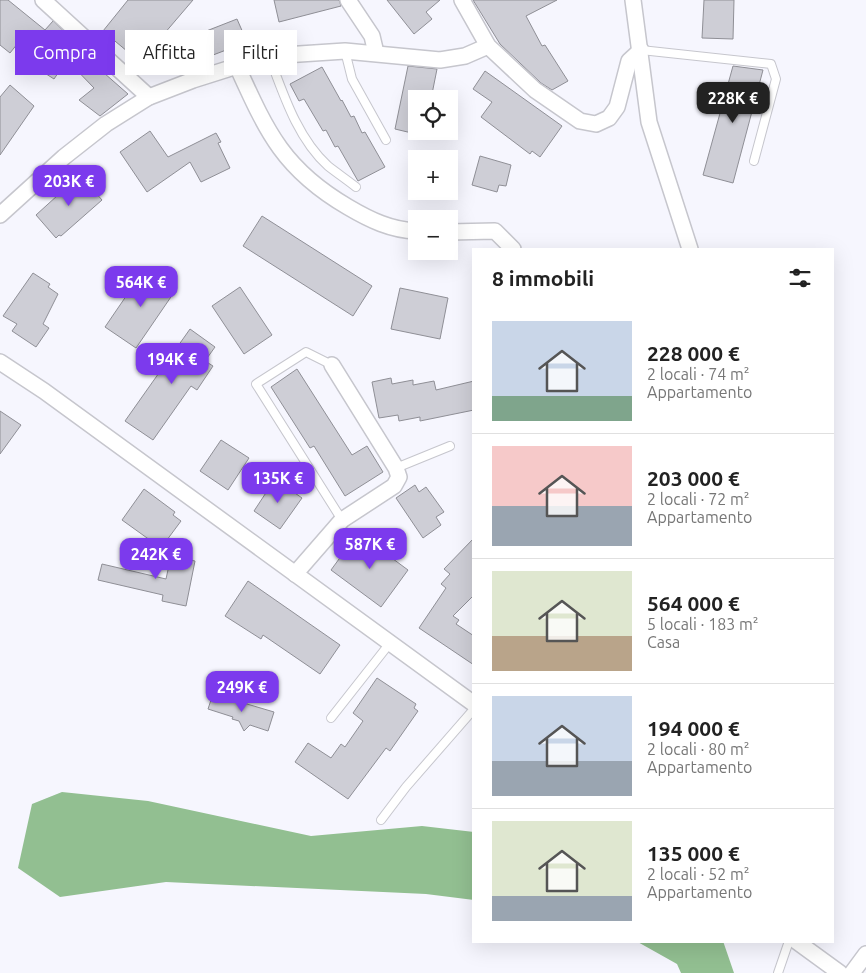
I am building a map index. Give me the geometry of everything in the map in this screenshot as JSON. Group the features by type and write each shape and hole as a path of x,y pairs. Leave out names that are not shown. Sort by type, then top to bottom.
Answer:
{"street":[{"path":"43,0 149,97"},
{"path":"348,0 372,36 376,53"},
{"path":"462,0 488,46 535,90 580,121 596,124 610,118 617,107 629,61 642,50"},
{"path":"634,0 642,50 649,122 690,248"},
{"path":"297,54 345,51 440,60 466,56 488,46"},
{"path":"0,215 64,158 106,124 149,97 224,71"},
{"path":"242,75 262,122 283,154 319,191 373,222 408,230"},
{"path":"458,232 496,231 512,248"},
{"path":"0,362 472,703"},
{"path":"295,574 342,520 394,486 399,477 396,468 332,366"},
{"path":"799,943 840,973"},
{"path":"852,973 866,954"}],"lane":[{"path":"642,50 772,64 776,79 754,161"},
{"path":"345,51 352,79 386,140"},
{"path":"276,75 288,106 306,139 327,165 356,187"},
{"path":"332,366 306,352 256,384 342,520"},
{"path":"396,468 450,446"},
{"path":"331,718 390,643"},
{"path":"381,820 406,787 472,711"},
{"path":"778,973 788,943"}],"green space":[{"path":"62,792 148,801 311,836 422,826 472,832 472,900 426,894 166,882 60,897 18,868 32,804"},
{"path":"640,943 724,943 734,973 681,973 677,964"}],"building":[{"path":"0,0 8,0 45,30 15,30 15,47 10,53 0,45"},
{"path":"128,0 193,0 167,30 125,30 125,49 115,41 115,30 104,30"},
{"path":"274,0 339,0 341,6 279,22"},
{"path":"387,0 440,0 426,12 432,19 414,34"},
{"path":"473,0 557,0 526,16 542,46 545,45 568,81 552,90 541,83 500,44"},
{"path":"704,0 734,0 733,39 702,38"},
{"path":"237,19 242,30 224,30 224,51 214,55 214,30 209,30"},
{"path":"53,21 63,30 45,30"},
{"path":"408,66 437,69 433,90 408,90 408,132 395,129"},
{"path":"733,66 763,70 733,183 703,175"},
{"path":"322,67 351,117 354,116 362,133 365,132 385,167 358,181 338,146 335,147 326,130 323,131 304,99 299,101 290,84"},
{"path":"485,71 562,126 540,157 532,151 530,154 481,117 492,102 473,89"},
{"path":"48,75 57,75 54,79"},
{"path":"81,75 106,75 128,94 100,116 79,100 94,88"},
{"path":"10,85 34,106 0,155 0,97"},
{"path":"150,131 168,157 216,133 221,142 218,143 230,168 201,182 190,162 147,192 120,152"},
{"path":"480,156 511,165 506,186 499,185 497,192 472,185"},
{"path":"80,175 102,200 61,236 59,235 56,238 36,215"},
{"path":"262,216 372,286 353,316 243,246"},
{"path":"146,267 168,281 166,285 175,291 136,348 105,327"},
{"path":"33,273 50,284 48,287 58,294 43,324 49,328 36,347 12,331 17,324 3,316"},
{"path":"240,287 272,335 244,354 212,306"},
{"path":"400,288 448,298 440,339 391,329"},
{"path":"190,329 215,347 205,361 213,366 197,390 191,386 153,440 125,421"},
{"path":"297,369 352,455 367,446 383,472 345,496 314,446 310,448 271,387"},
{"path":"391,378 392,384 413,380 413,385 434,381 436,390 472,381 472,410 420,421 420,417 399,421 398,415 379,418 372,382"},
{"path":"0,411 21,425 0,454"},
{"path":"221,440 249,458 228,490 200,471"},
{"path":"275,479 302,498 280,529 254,511"},
{"path":"415,485 419,492 426,487 444,512 436,517 441,525 423,538 396,498"},
{"path":"144,489 175,512 173,515 181,521 161,548 122,520"},
{"path":"358,533 408,570 381,607 331,570"},
{"path":"472,540 472,597 453,616 459,620 456,624 472,635 472,664 419,628 446,588 441,584 450,574 444,569"},
{"path":"171,556 195,561 186,606 162,601 163,595 98,580 102,564 166,579"},
{"path":"248,581 340,645 320,674 263,635 261,639 225,616"},
{"path":"377,678 416,704 414,708 418,711 390,751 386,748 348,799 295,762 308,743 331,758 341,744 345,747 363,721 353,713"},
{"path":"213,694 274,712 268,731 250,725 244,731 239,721 232,719 233,717 208,709"}]}
